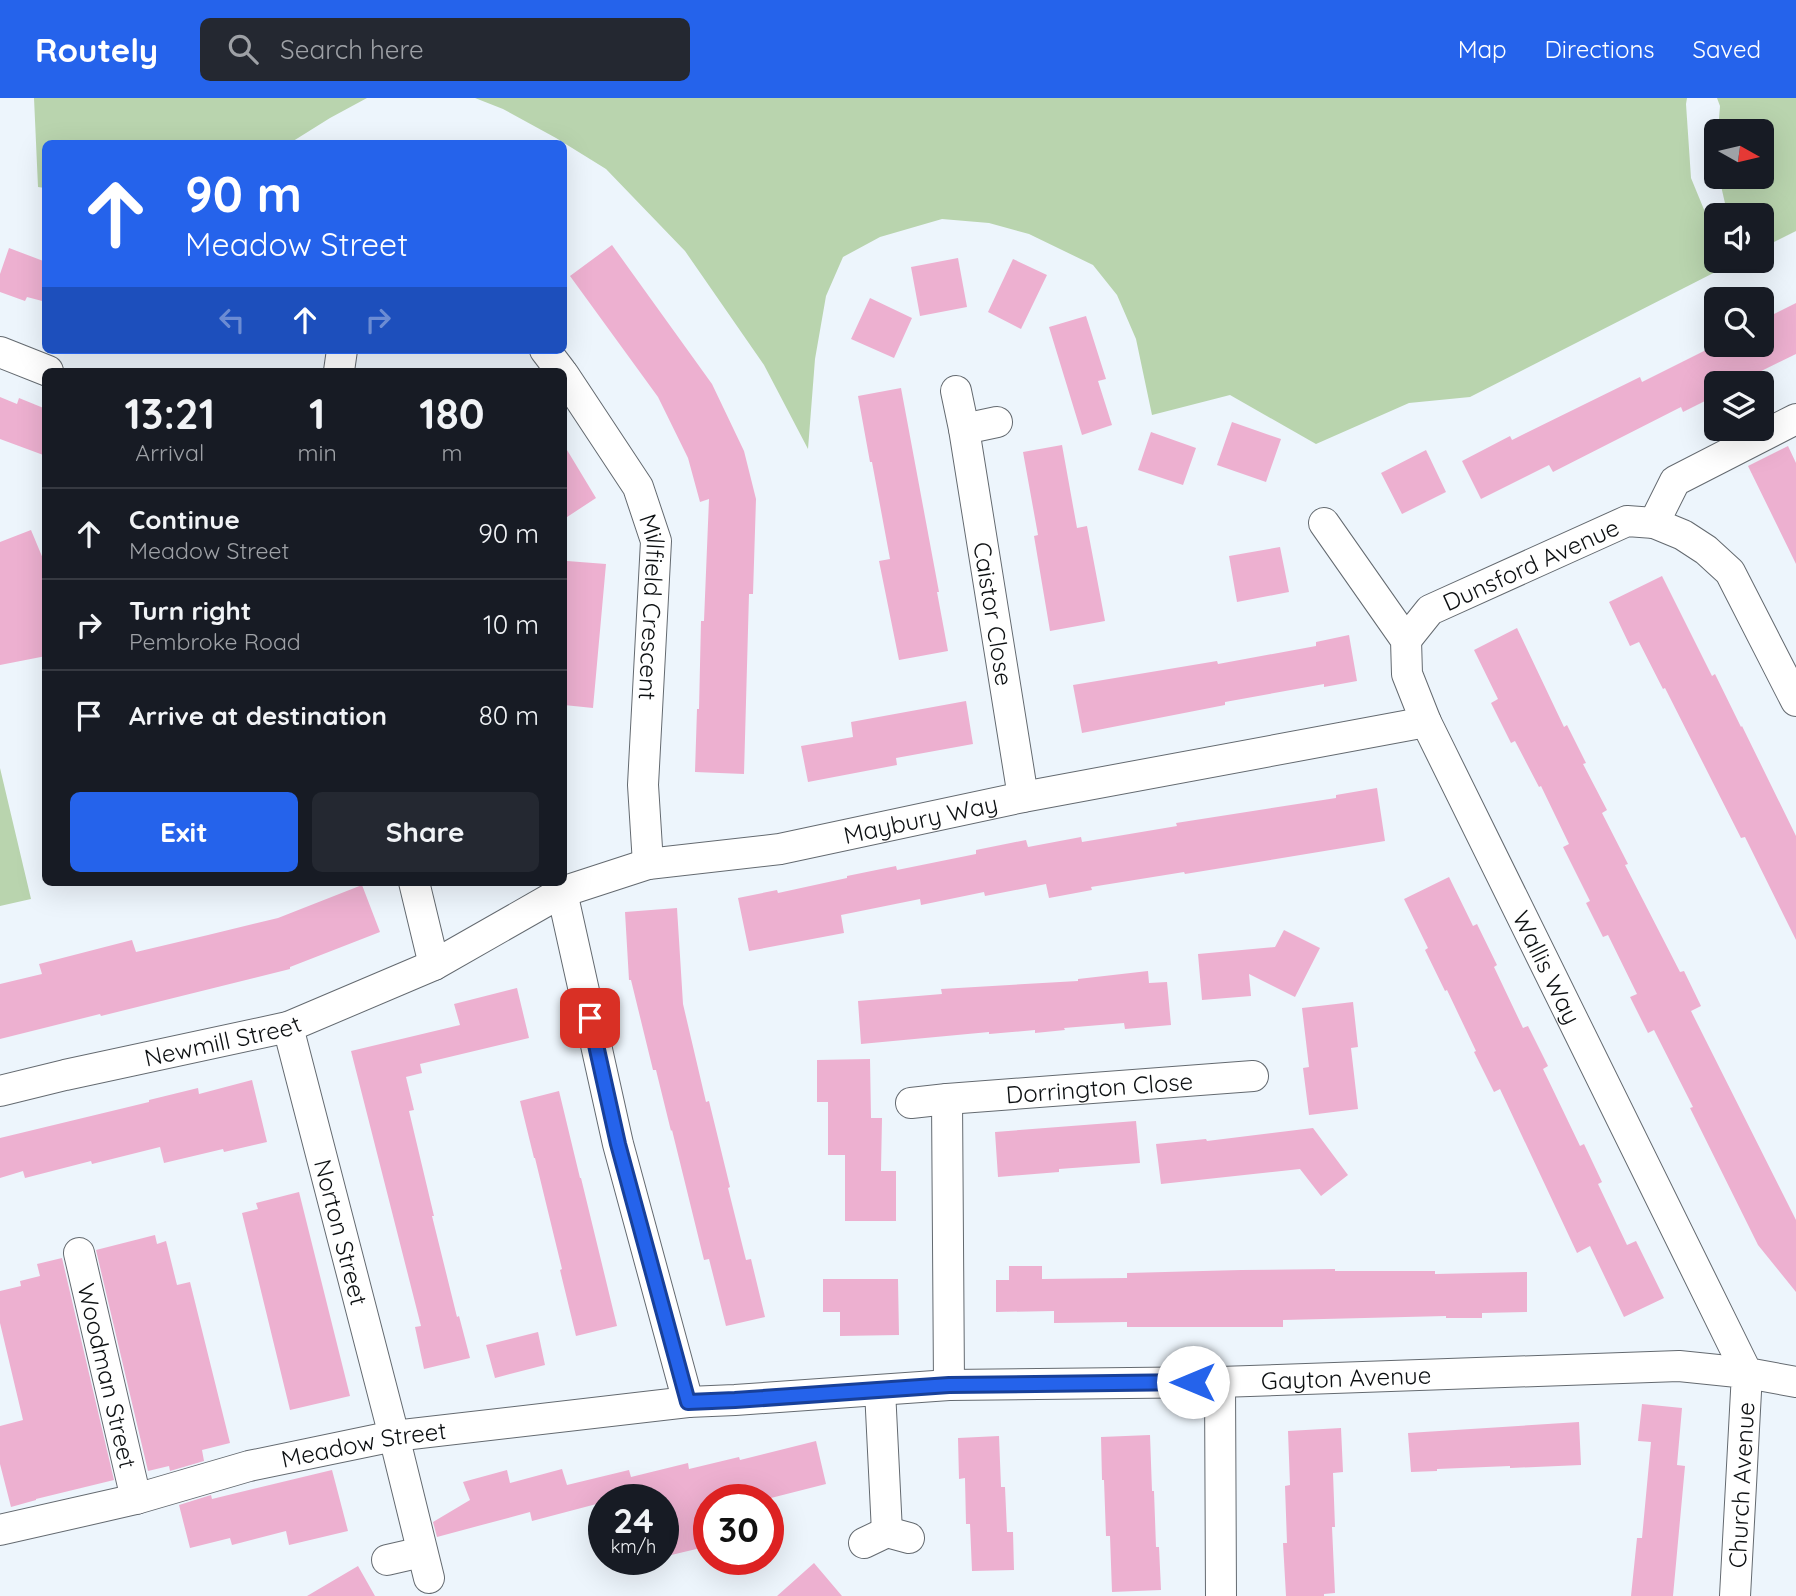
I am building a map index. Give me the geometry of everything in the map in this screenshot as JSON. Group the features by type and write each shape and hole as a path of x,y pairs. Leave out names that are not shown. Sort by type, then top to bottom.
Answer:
{"street":[{"path":"0,352 42,369"},
{"path":"548,354 559,368"},
{"name":"Millfield Crescent","path":"567,380 638,487 656,541 643,785 648,864"},
{"name":"Caistor Close","path":"956,391 1023,797"},
{"name":"Dunsford Avenue","path":"1406,640 1430,610 1628,521 1654,523 1675,481 1796,419"},
{"path":"964,429 997,422"},
{"path":"1324,523 1406,640"},
{"path":"1654,523 1694,542 1730,572 1796,701"},
{"name":"Wallis Way","path":"1406,640 1408,674 1426,722 1747,1373"},
{"name":"Maybury Way","path":"434,965 562,892 648,864 779,849 1023,797 1426,722"},
{"path":"415,886 434,965"},
{"path":"562,892 618,1144 688,1402"},
{"name":"Newmill Street","path":"0,1091 288,1027 434,965"},
{"name":"Norton Street","path":"288,1027 426,1565 387,1560"},
{"name":"Dorrington Close","path":"911,1103 1253,1076"},
{"path":"947,1099 949,1385"},
{"name":"Woodman Street","path":"79,1253 136,1499"},
{"name":"Gayton Avenue","path":"735,1400 949,1385 1220,1382 1679,1366 1747,1373"},
{"path":"1747,1373 1796,1382"},
{"name":"Church Avenue","path":"1735,1596 1747,1373"},
{"path":"1220,1382 1221,1596"},
{"path":"880,1390 887,1538"},
{"name":"Meadow Street","path":"0,1530 136,1499 249,1466 394,1436 688,1402 735,1400"}],"green space":[{"path":"34,98 367,98 295,140 42,140 42,188 38,187"},
{"path":"475,98 1687,98 1691,178 1704,210 1704,273 1713,273 1470,397 1409,403 1316,444 1230,395 1152,415 1136,339 1117,295 1093,265 1029,234 989,223 942,219 880,237 843,257 826,296 815,359 808,449 764,365 685,251 606,169 567,145 567,140 556,138 503,109"},
{"path":"1717,98 1796,98 1796,231 1774,242 1774,203 1725,203 1722,189 1774,189 1774,119 1719,119 1720,106"},
{"path":"0,768 31,899 0,906"}],"building":[{"path":"612,245 712,384 744,451 756,499 753,594 749,594 744,774 695,772 709,499 700,502 688,458 658,397 570,276"},
{"path":"9,248 42,260 42,301 27,297 25,301 0,292 0,274"},
{"path":"958,258 967,307 920,316 911,267"},
{"path":"1013,259 1047,275 1021,329 988,312"},
{"path":"870,298 912,318 894,358 851,339"},
{"path":"1796,303 1796,354 1761,371 1704,371 1704,402 1683,412 1681,407 1553,472 1549,465 1481,499 1462,461 1510,436 1512,440 1640,377 1642,382 1704,351 1704,357 1774,357 1774,314"},
{"path":"1086,316 1106,379 1098,381 1112,425 1082,435 1049,327"},
{"path":"901,388 948,651 899,660 879,561 890,559 858,396"},
{"path":"0,397 17,404 19,398 42,407 42,455 0,439"},
{"path":"1232,422 1281,439 1266,482 1217,465"},
{"path":"1151,432 1196,448 1183,485 1138,470"},
{"path":"1062,445 1077,528 1087,526 1105,621 1050,631 1034,536 1038,535 1023,452"},
{"path":"1788,446 1796,463 1796,564 1748,466"},
{"path":"567,450 596,498 567,517"},
{"path":"1426,450 1446,492 1402,514 1381,473"},
{"path":"31,530 42,556 42,657 0,665 0,542"},
{"path":"1280,547 1289,592 1237,602 1229,556"},
{"path":"567,561 606,564 593,708 567,705"},
{"path":"1662,576 1712,676 1715,674 1742,726 1796,836 1796,940 1745,837 1741,838 1665,688 1663,689 1639,642 1630,646 1609,602"},
{"path":"1517,628 1564,727 1567,725 1586,763 1583,764 1607,810 1602,813 1628,864 1625,865 1680,972 1684,971 1701,1006 1691,1011 1796,1220 1796,1292 1758,1245 1654,1030 1648,1033 1630,997 1637,994 1608,935 1603,937 1586,903 1590,901 1563,847 1569,844 1541,786 1539,787 1515,741 1511,743 1491,703 1498,699 1474,650"},
{"path":"1349,635 1357,681 1324,687 1324,684 1225,702 1225,705 1082,733 1073,685 1217,661 1218,664 1316,646 1316,642"},
{"path":"966,701 973,744 896,758 897,765 808,782 801,746 853,737 851,722"},
{"path":"1377,788 1385,841 1091,887 1092,890 1049,898 1046,884 985,896 984,892 921,905 920,899 841,915 844,933 749,951 738,898 777,890 778,893 896,866 897,870 976,854 976,850 1026,840 1028,847 1081,837 1082,842 1177,826 1176,823 1336,798 1336,795"},
{"path":"1449,877 1473,926 1477,924 1523,1028 1528,1026 1548,1066 1543,1069 1580,1146 1584,1144 1602,1182 1598,1184 1627,1245 1636,1241 1664,1298 1624,1317 1590,1246 1577,1253 1500,1089 1494,1092 1474,1052 1476,1051 1425,950 1428,948 1404,899"},
{"path":"362,886 380,932 290,969 0,1039 0,984 42,974 39,964 132,940 136,952 278,918"},
{"path":"677,908 683,1004 746,1260 751,1259 765,1317 726,1326 709,1259 704,1260 656,1070 653,1070 629,980 625,912"},
{"path":"1284,930 1320,948 1295,997 1249,974 1251,996 1202,1000 1198,954 1275,947"},
{"path":"1148,971 1149,983 1167,982 1171,1025 1125,1029 1124,1023 1035,1033 1035,1030 989,1032 861,1044 858,1001 942,994 941,989 1078,981"},
{"path":"517,988 529,1038 420,1064 422,1073 406,1077 414,1110 409,1111 432,1216 470,1358 424,1369 415,1327 421,1326 351,1051 460,1025 454,1004"},
{"path":"1353,1002 1358,1047 1351,1048 1358,1109 1309,1115 1303,1068 1309,1067 1302,1008"},
{"path":"870,1059 871,1118 882,1118 881,1171 896,1171 896,1221 845,1221 845,1155 828,1155 828,1102 817,1102 817,1060"},
{"path":"252,1080 267,1142 164,1163 160,1147 25,1178 23,1171 0,1178 0,1138 198,1088 199,1094"},
{"path":"559,1091 617,1326 576,1336 520,1101"},
{"path":"1136,1121 1140,1163 998,1177 995,1132"},
{"path":"1313,1128 1348,1175 1321,1196 1300,1169 1161,1184 1156,1144 1207,1141"},
{"path":"299,1192 350,1396 290,1410 242,1213 258,1209 256,1203"},
{"path":"155,1235 157,1244 166,1241 177,1285 190,1282 230,1443 202,1450 204,1461 170,1471 169,1466 148,1471 96,1250"},
{"path":"62,1258 114,1480 11,1507 0,1464 0,1426 23,1420 0,1323 0,1291 21,1286 20,1281 40,1276 37,1264"},
{"path":"1009,1266 1042,1266 1042,1279 1127,1278 1127,1273 1241,1270 1435,1271 1435,1274 1527,1272 1527,1312 1482,1313 1482,1318 1446,1316 1283,1320 1283,1327 1127,1327 1127,1322 1054,1323 1054,1311 996,1312 996,1280 1009,1280"},
{"path":"823,1279 898,1279 899,1335 840,1336 840,1312 823,1312"},
{"path":"538,1332 545,1365 495,1378 486,1345"},
{"path":"1642,1404 1682,1408 1677,1465 1685,1466 1673,1596 1631,1596 1637,1538 1642,1538 1651,1442 1638,1441"},
{"path":"1579,1422 1581,1465 1411,1472 1408,1433"},
{"path":"1341,1428 1343,1472 1333,1473 1335,1593 1324,1596 1286,1596 1283,1543 1287,1543 1285,1486 1290,1485 1288,1431"},
{"path":"1150,1435 1161,1590 1112,1592 1101,1437"},
{"path":"999,1436 1001,1487 1005,1487 1007,1532 1013,1532 1014,1570 972,1571 970,1524 966,1524 965,1478 959,1479 958,1438"},
{"path":"816,1441 826,1484 784,1495 784,1484 693,1484 693,1550 679,1553 679,1484 588,1484 588,1506 532,1521 530,1512 437,1537 433,1522 470,1500 463,1482 507,1470 510,1483 562,1469 567,1485 629,1470 631,1477 688,1463 689,1469 739,1457 740,1460"},
{"path":"332,1470 348,1531 289,1545 286,1531 232,1545 230,1538 190,1548 179,1505 211,1495 212,1499"},
{"path":"814,1563 842,1596 777,1596"},
{"path":"358,1566 375,1596 307,1596"}],"route":[{"path":"590,1018 618,1144 688,1402 949,1385 1193,1382"}]}
